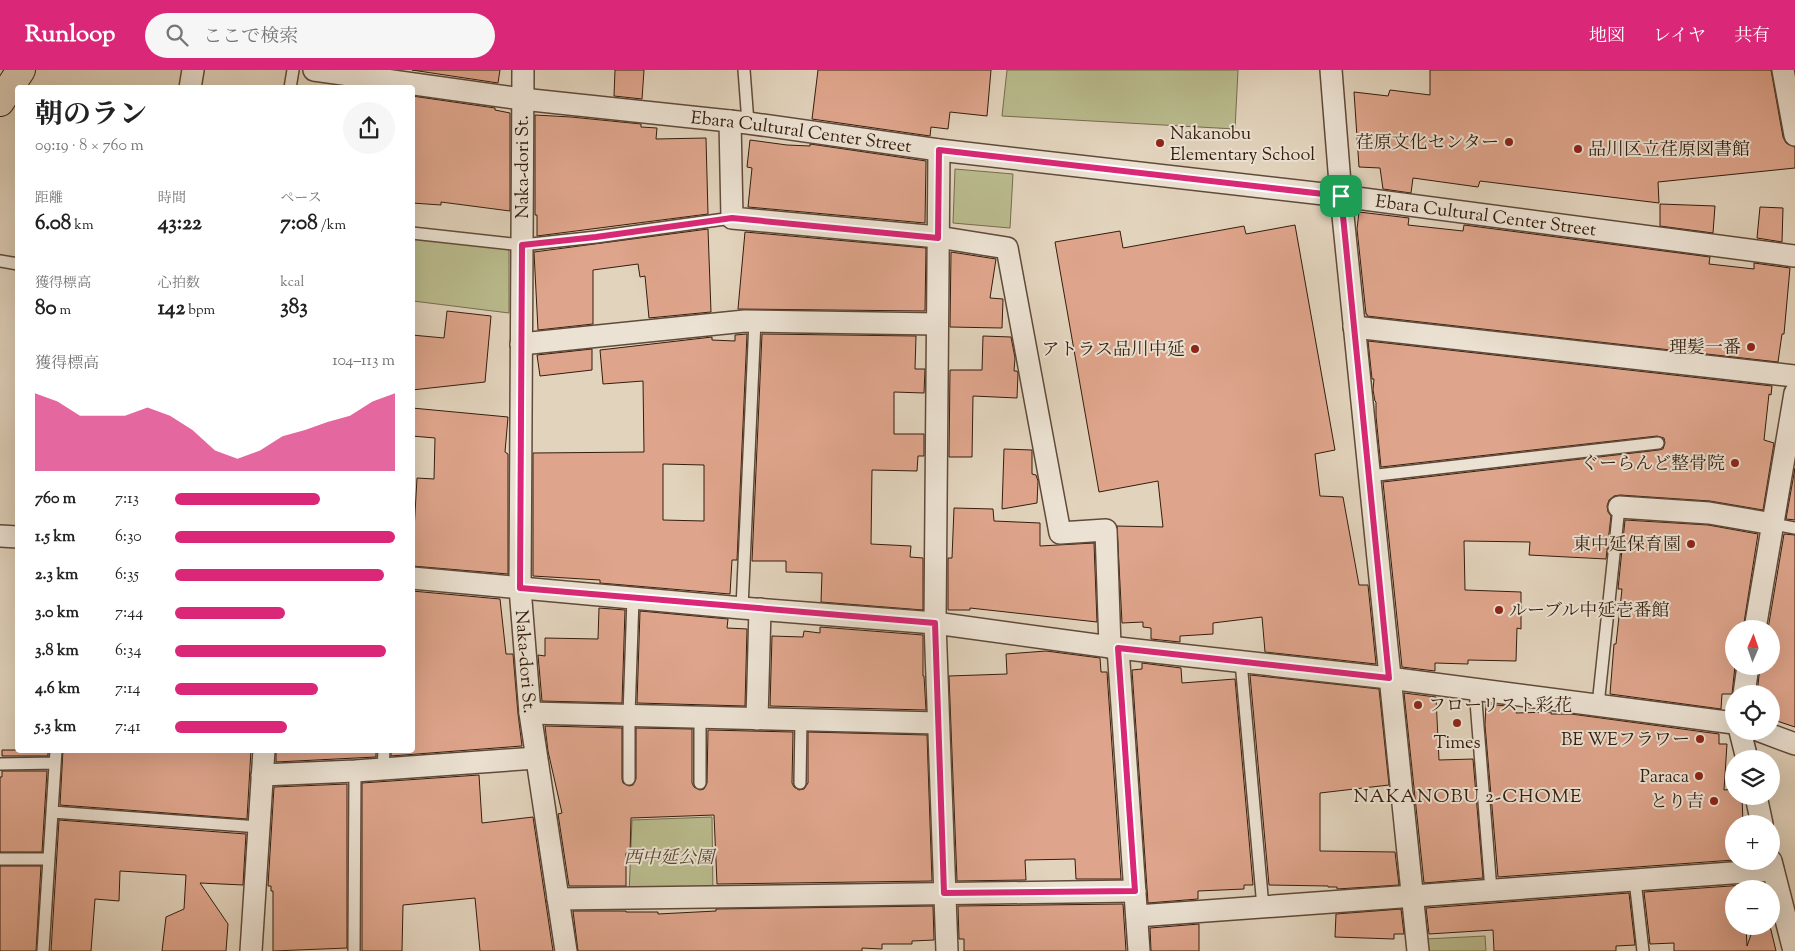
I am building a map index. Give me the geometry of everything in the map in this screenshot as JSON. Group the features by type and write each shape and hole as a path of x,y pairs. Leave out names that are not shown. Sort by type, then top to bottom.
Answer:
{"main road":[{"path":"0,102 21,70"}],"street":[{"path":"190,85 193,70"},
{"name":"Ebara Cultural Center Street","path":"318,70 380,84"},
{"name":"Naka-dori St.","path":"523,70 520,588 530,713 566,951"},
{"path":"1331,70 1341,196 1418,951"},
{"path":"1783,70 1795,135"},
{"name":"Ebara Cultural Center Street","path":"415,88 739,122 939,150 1341,196 1795,256"},
{"path":"739,122 732,218 938,238 1007,248 1060,533 1106,530 1139,951"},
{"path":"939,150 935,623 946,951"},
{"path":"521,344 745,321 937,324"},
{"path":"1354,327 1795,376"},
{"path":"1757,620 1795,393"},
{"path":"1619,507 1709,513 1773,524"},
{"path":"0,536 15,538"},
{"path":"415,578 935,623 1114,648 1389,678 1725,722"},
{"path":"751,608 757,718"},
{"path":"530,713 938,723"},
{"path":"1780,738 1795,744"},
{"path":"251,951 264,753"},
{"path":"262,775 355,771 384,760 536,758"},
{"path":"1137,916 1635,880 1733,870"},
{"path":"1773,870 1794,951"},
{"path":"558,899 1135,891"}],"lane":[{"path":"290,85 293,70"},
{"path":"739,122 744,70"},
{"path":"415,233 522,245 596,237 732,218"},
{"path":"0,261 15,264"},
{"path":"751,608 755,321"},
{"path":"1369,476 1658,443"},
{"path":"1598,705 1619,507"},
{"path":"1773,524 1795,528"},
{"path":"629,779 628,715 633,598"},
{"path":"1241,662 1262,907"},
{"path":"1476,689 1491,890"},
{"path":"700,717 700,783"},
{"path":"800,720 800,783"},
{"path":"43,951 56,753"},
{"path":"0,764 55,763"},
{"path":"354,951 355,771"},
{"path":"52,812 259,827"},
{"path":"0,859 49,859"},
{"path":"1635,880 1643,951"}],"green space":[{"path":"1007,70 1238,70 1235,129 1002,116"},
{"path":"955,169 1013,174 1010,228 953,223"},
{"path":"415,236 509,248 509,313 415,301"},
{"name":"西中延公園","path":"712,817 713,894 629,895 632,820"},
{"path":"1485,936 1486,951 1427,951 1425,939"}],"building":[{"path":"412,70 500,70 498,83"},
{"path":"615,70 644,70 642,99 614,96"},
{"path":"818,70 991,70 987,116 950,112 948,129 931,127 930,136 812,119"},
{"path":"1430,70 1771,70 1783,137 1786,143 1795,147 1795,168 1658,182 1659,203 1480,181 1478,187 1413,178 1411,193 1383,189 1380,168 1359,167 1354,92 1388,96 1390,90 1430,95"},
{"path":"415,96 495,108 495,110 510,113 510,211 441,202 441,205 415,203"},
{"path":"535,115 641,124 641,127 657,128 656,139 706,138 708,214 537,236 537,215 535,215"},
{"path":"750,140 787,145 810,146 810,144 926,161 925,223 748,207 752,168 747,167"},
{"path":"1660,204 1715,206 1713,233 1660,226"},
{"path":"1760,207 1783,208 1782,242 1757,238"},
{"path":"1359,212 1409,218 1408,225 1463,231 1464,225 1710,257 1709,264 1754,269 1754,263 1790,268 1784,334 1782,334 1778,362 1367,316 1357,229"},
{"name":"アトラス品川中延","path":"1295,225 1335,450 1315,454 1320,496 1343,497 1359,585 1368,585 1376,664 1265,652 1262,617 1213,623 1213,634 1180,636 1180,642 1151,639 1151,628 1143,627 1143,622 1122,623 1117,526 1163,527 1158,481 1099,492 1055,242 1120,231 1123,248 1244,226 1246,234"},
{"path":"708,229 711,312 649,318 645,276 640,277 638,264 593,270 593,324 538,330 534,252"},
{"path":"745,232 926,248 925,311 738,309"},
{"path":"951,252 996,259 990,298 1003,299 1002,328 950,327"},
{"path":"447,311 491,316 485,382 415,390 415,335 444,338"},
{"path":"747,334 737,560 732,560 730,594 600,583 600,580 533,576 533,453 644,452 643,381 603,384 600,350 712,337 712,340 735,341 735,335","holes":["663,464 704,465 704,521 663,520"]},
{"path":"762,334 916,336 915,369 925,369 924,393 894,392 894,434 924,434 924,456 918,456 917,471 872,470 871,544 911,546 910,557 923,558 923,610 821,602 822,573 786,572 786,561 752,561"},
{"path":"983,336 1011,337 1015,358 1014,371 1018,373 1017,398 973,396 972,457 949,457 950,370 982,370"},
{"path":"1368,341 1772,386 1771,395 1769,394 1764,440 1774,443 1763,510 1710,501 1614,496 1609,500 1607,506 1611,516 1606,559 1529,555 1530,542 1464,541 1465,590 1521,592 1521,629 1517,628 1516,661 1468,660 1468,664 1435,663 1435,671 1402,667 1383,482 1659,450 1663,449 1665,443 1664,438 1657,436 1381,467 1376,402 1373,390 1374,379 1372,379"},
{"path":"592,349 592,370 540,376 537,355"},
{"path":"415,408 508,417 505,452 508,454 508,574 415,566 417,478 434,479 435,438 415,436"},
{"path":"1004,449 1032,450 1032,474 1036,475 1038,481 1037,503 1002,509"},
{"path":"1795,468 1795,520 1786,519"},
{"path":"954,508 993,509 994,521 1040,523 1040,546 1094,543 1097,622 970,608 970,610 948,610 948,558 952,558"},
{"path":"1625,520 1708,525 1758,534 1744,620 1725,620 1725,675 1734,675 1733,685 1725,685 1721,709 1610,694 1614,644 1616,644 1622,589 1618,589"},
{"path":"1784,534 1795,535 1795,727 1780,722 1780,685 1758,685 1759,675 1780,675 1780,620 1770,620"},
{"path":"415,591 500,599 506,654 513,654 522,746 391,756 391,753 415,753"},
{"path":"599,608 625,610 622,703 542,701 538,655 545,656 545,638 598,639"},
{"path":"640,611 728,619 727,628 747,629 745,706 637,703"},
{"path":"820,627 923,635 923,676 926,710 770,706 772,636 803,637 804,631 820,633"},
{"path":"1046,651 1100,658 1101,672 1107,672 1121,879 1076,879 1075,859 1025,860 1026,880 957,881 949,676 1007,674 1006,654"},
{"path":"1142,663 1181,668 1182,683 1235,679 1253,885 1244,885 1244,889 1198,891 1198,899 1148,903 1132,670 1142,669"},
{"path":"1250,675 1379,689 1389,785 1320,793 1320,851 1395,852 1399,885 1337,889 1337,887 1328,886 1269,885"},
{"path":"1404,693 1436,697 1439,760 1473,759 1483,878 1424,883"},
{"path":"1486,704 1516,707 1516,713 1551,712 1551,714 1571,714 1719,734 1719,744 1727,744 1727,750 1725,750 1725,805 1742,805 1743,815 1725,815 1725,861 1498,877 1485,725"},
{"path":"545,726 622,728 622,779 623,783 629,786 633,785 636,779 636,728 692,729 692,783 694,787 700,790 704,789 707,783 708,730 793,732 792,783 799,790 804,789 808,783 808,732 927,735 932,881 717,884 714,815 631,818 630,853 626,853 626,886 569,886 558,814 562,813 548,751"},
{"path":"2,750 15,750 15,753 48,753 48,756 2,756"},
{"path":"63,753 251,753 247,819 60,805"},
{"path":"276,753 376,753 376,757 276,762"},
{"path":"2,771 47,771 42,852 0,852 0,777 2,777"},
{"path":"479,775 482,823 533,817 553,951 480,951 475,898 403,905 402,951 362,951 362,783"},
{"path":"347,784 347,948 273,951 273,891 271,891 271,886 268,886 274,787"},
{"path":"59,820 246,834 243,885 200,883 228,924 226,951 162,951 166,917 184,909 186,875 120,871 119,901 95,899 91,951 51,951"},
{"path":"0,866 41,866 36,951 0,951"},
{"path":"1725,886 1725,935 1746,935 1747,946 1751,935 1772,935 1776,951 1674,951 1674,943 1650,944 1644,892"},
{"path":"1629,893 1635,945 1616,946 1616,951 1494,951 1493,930 1429,934 1426,908"},
{"path":"1123,904 1126,951 964,951 964,939 959,939 958,906"},
{"path":"933,906 934,940 912,941 912,944 882,944 882,949 862,948 862,951 578,951 573,911 658,912 658,914 716,911 716,909"},
{"path":"1401,909 1404,934 1394,934 1394,939 1335,937 1336,914"},
{"path":"1199,924 1199,951 1151,951 1150,928"}],"place":[{"name":"荏原文化センター","path":"1509,142"},
{"name":"Nakanobu Elementary School","path":"1160,143"},
{"name":"品川区立荏原図書館","path":"1578,149"},
{"name":"理髪一番","path":"1751,347"},
{"name":"アトラス品川中延","path":"1195,349"},
{"name":"ぐーらんど整骨院","path":"1735,463"},
{"name":"東中延保育園","path":"1691,544"},
{"name":"ルーブル中延壱番館","path":"1499,610"},
{"name":"フローリスト彩花","path":"1418,705"},
{"name":"Times","path":"1457,723"},
{"name":"BE WEフラワー","path":"1700,739"},
{"name":"Paraca","path":"1699,776"},
{"name":"とり吉","path":"1714,801"}],"district":[{"name":"NAKANOBU 2-CHOME","path":"1468,795"}],"route":[{"path":"939,150 1341,196 1389,678 1118,648 1135,891 944,893 935,623 520,588 522,245 596,237 732,218 938,238 939,150"}]}
